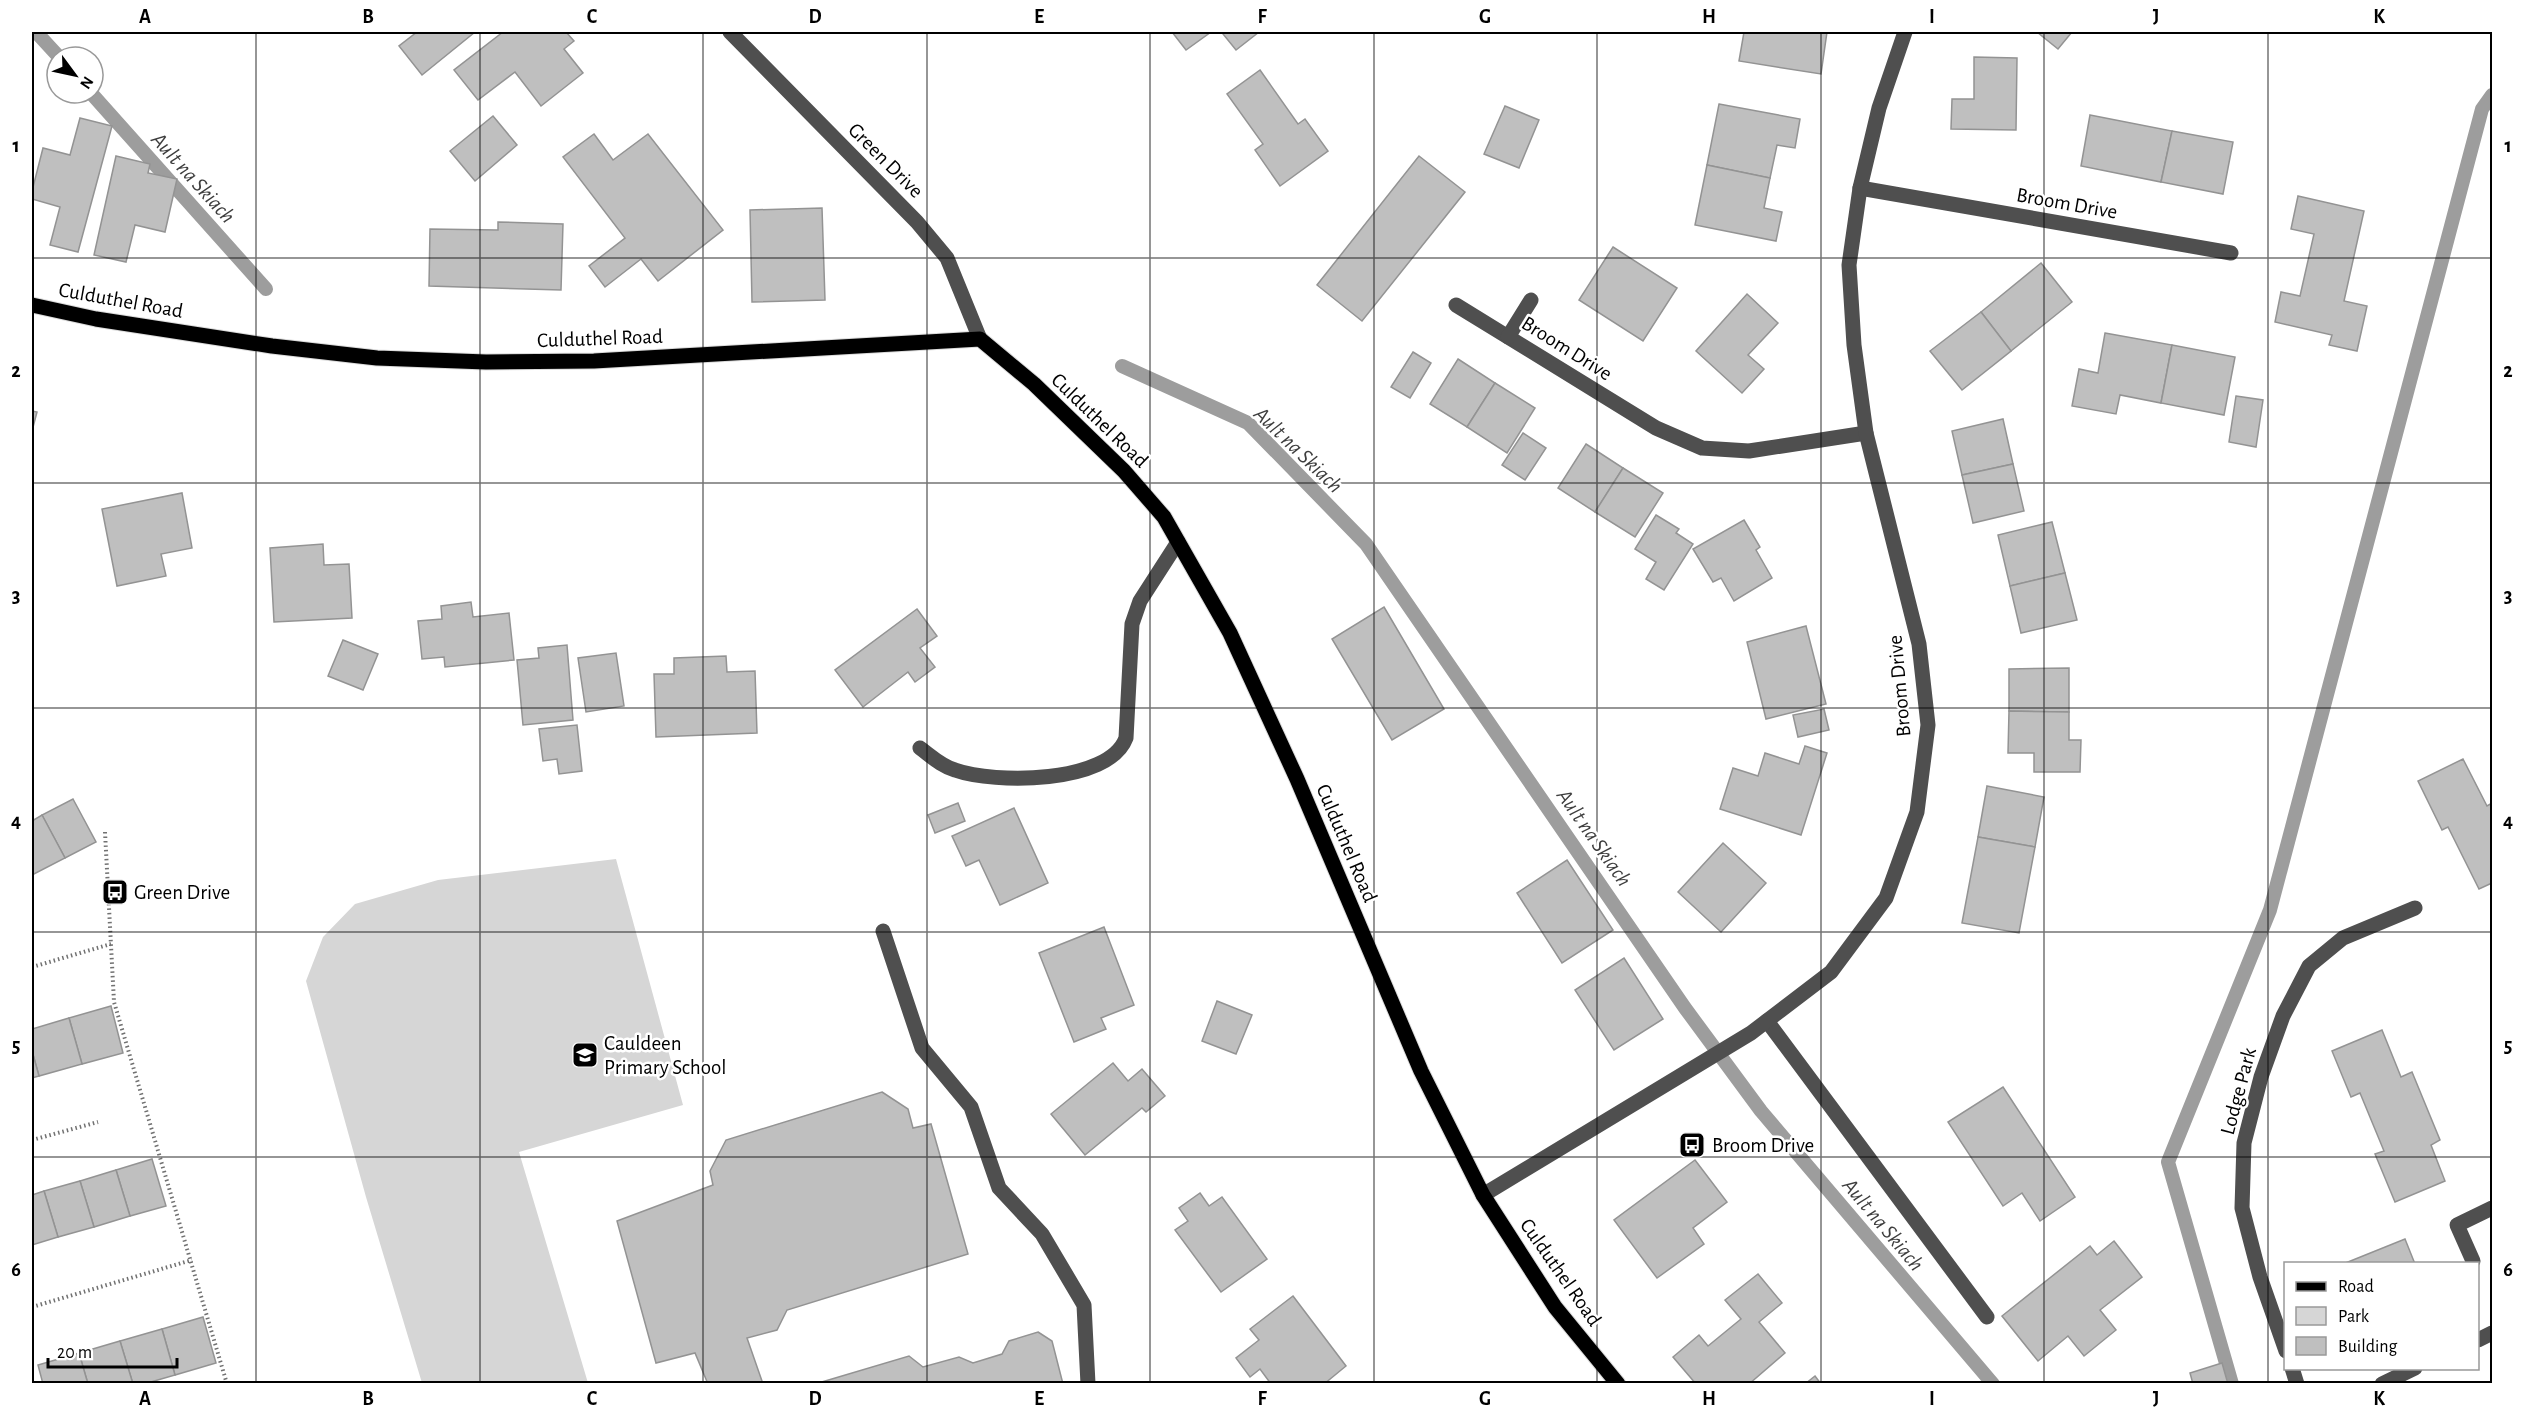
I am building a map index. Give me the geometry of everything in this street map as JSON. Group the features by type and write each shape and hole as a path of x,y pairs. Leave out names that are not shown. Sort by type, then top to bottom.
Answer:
{"main road":[{"name":"Culduthel Road","path":"32,305 96,319 272,346 377,358 464,362 594,361 980,339 1034,384 1124,471 1164,517 1230,633 1297,779 1421,1071 1483,1195 1556,1307 1618,1383"}],"street":[{"name":"Green Drive","path":"730,32 917,222 947,258 980,339"},
{"name":"Broom Drive","path":"1483,1195 1751,1033 1831,972 1886,898 1917,812 1928,725 1919,644 1866,433 1854,345 1850,265 1860,188 1879,108 1905,32"},
{"name":"Broom Drive","path":"1860,188 2231,253"},
{"path":"1508,337 1531,300"},
{"name":"Broom Drive","path":"1456,305 1656,428 1702,448 1749,451 1866,433"},
{"path":"920,748 939,763 955,771 1012,780 1059,776 1109,759 1124,745 1126,738 1132,624 1140,601 1178,542"},
{"name":"Lodge Park","path":"2284,1345 2260,1277 2242,1208 2244,1143 2261,1077 2283,1016 2309,966 2343,938 2415,908"},
{"path":"883,931 922,1048 971,1107 999,1188 1042,1234 1083,1305 1088,1383"},
{"path":"1767,1021 1987,1317"},
{"path":"2473,1261 2457,1225 2493,1209"},
{"path":"2479,1340 2493,1334"},
{"path":"2382,1383 2411,1370"}],"path":[{"path":"105,832 114,1002 227,1383"},
{"path":"32,967 111,944"},
{"path":"32,1140 98,1122"},
{"path":"32,1307 192,1260"}],"green space":[{"path":"616,859 683,1105 519,1152 588,1383 422,1383 366,1197 306,981 323,937 355,904 438,880"}],"building":[{"path":"417,32 475,32 422,75 399,46"},
{"path":"503,32 566,32 574,41 564,49 583,73 541,106 515,72 478,100 454,70"},
{"path":"1172,32 1211,32 1186,50"},
{"path":"1226,32 1259,32 1236,50 1223,34"},
{"path":"1744,32 1827,32 1821,74 1739,61"},
{"path":"2037,32 2072,32 2058,49"},
{"path":"1974,57 2017,58 2016,130 1951,129 1952,99 1974,99"},
{"path":"1260,70 1298,124 1305,119 1328,151 1280,186 1255,150 1263,144 1227,94"},
{"path":"1719,104 1800,119 1795,148 1777,145 1770,178 1707,165"},
{"path":"1505,106 1539,120 1519,168 1484,154"},
{"path":"2090,115 2172,131 2161,182 2081,166"},
{"path":"493,116 517,145 475,181 450,151"},
{"path":"80,118 112,126 78,252 50,245 60,207 32,199 32,191 43,148 70,155"},
{"path":"2172,131 2233,142 2223,194 2161,182"},
{"path":"594,134 613,160 648,134 723,230 658,281 641,259 605,287 589,266 625,238 563,157"},
{"path":"116,156 150,164 148,173 177,179 165,232 135,225 126,262 94,255"},
{"path":"1419,156 1465,192 1362,321 1317,285"},
{"path":"1707,165 1770,178 1764,208 1782,212 1776,241 1695,225"},
{"path":"2298,196 2364,211 2344,301 2367,306 2357,351 2329,345 2332,335 2275,322 2281,292 2300,296 2314,234 2291,229"},
{"path":"822,208 825,300 752,302 750,210"},
{"path":"498,222 563,224 561,290 429,286 430,229 498,230"},
{"path":"1613,247 1677,288 1643,341 1579,300"},
{"path":"2041,263 2072,302 2011,351 1981,312"},
{"path":"1747,294 1778,323 1748,355 1764,369 1742,393 1696,351"},
{"path":"1981,312 2011,351 1962,390 1930,351"},
{"path":"2105,333 2172,345 2161,403 2120,395 2116,414 2072,406 2079,369 2098,373"},
{"path":"2172,345 2235,357 2224,415 2161,403"},
{"path":"1413,352 1431,363 1410,398 1391,387"},
{"path":"1458,359 1495,383 1467,427 1430,404"},
{"path":"1495,383 1535,408 1507,453 1467,427"},
{"path":"2236,396 2263,400 2256,447 2229,442"},
{"path":"32,411 37,412 32,431"},
{"path":"2003,419 2013,464 1962,475 1952,431"},
{"path":"1523,433 1546,448 1525,480 1502,465"},
{"path":"1586,444 1623,468 1595,512 1558,488"},
{"path":"2013,464 2024,511 1973,523 1962,475"},
{"path":"1623,468 1663,493 1635,537 1595,512"},
{"path":"182,493 192,548 161,554 166,576 117,586 102,509"},
{"path":"1656,515 1679,529 1676,533 1693,544 1664,590 1646,579 1656,562 1635,549"},
{"path":"1744,520 1760,547 1756,550 1772,578 1734,601 1721,578 1713,582 1693,549"},
{"path":"2052,522 2065,573 2010,586 1998,535"},
{"path":"323,544 324,565 349,564 352,618 274,622 270,548"},
{"path":"2065,573 2077,620 2021,633 2010,586"},
{"path":"471,602 473,617 509,613 514,660 445,667 444,657 422,659 418,621 442,619 441,606"},
{"path":"1384,607 1444,709 1392,740 1332,639"},
{"path":"917,609 937,636 920,648 935,667 915,682 908,672 863,707 835,670"},
{"path":"1806,626 1826,704 1766,719 1747,642"},
{"path":"343,640 378,654 363,690 328,676"},
{"path":"567,645 573,720 523,725 517,660 539,658 538,648"},
{"path":"616,653 624,706 586,712 578,658"},
{"path":"726,656 727,672 755,671 757,733 656,737 654,674 674,674 674,658"},
{"path":"2069,668 2069,712 2009,711 2009,669"},
{"path":"1824,709 1829,730 1798,737 1793,715"},
{"path":"2009,711 2069,712 2069,740 2081,740 2080,772 2034,772 2034,753 2008,753"},
{"path":"577,725 582,771 559,774 557,759 543,761 539,729"},
{"path":"1805,746 1827,753 1801,835 1720,809 1733,768 1758,776 1765,753 1799,764"},
{"path":"2463,759 2487,806 2492,803 2492,883 2479,889 2448,827 2442,830 2418,781"},
{"path":"1987,786 2044,797 2035,847 1978,837"},
{"path":"73,799 96,842 65,858 42,815"},
{"path":"958,803 965,821 935,833 928,815"},
{"path":"1014,808 1048,883 1000,905 979,860 966,866 952,836"},
{"path":"42,815 65,858 32,875 32,821"},
{"path":"1978,837 2035,847 2019,933 1962,923"},
{"path":"1723,843 1766,883 1721,932 1678,892"},
{"path":"1567,860 1613,930 1562,963 1517,893"},
{"path":"1104,927 1134,1005 1101,1018 1106,1029 1074,1042 1039,953"},
{"path":"1624,958 1663,1019 1614,1050 1575,990"},
{"path":"1217,1001 1252,1015 1236,1054 1202,1041"},
{"path":"111,1006 123,1053 82,1064 69,1018"},
{"path":"69,1018 82,1064 39,1076 32,1051 32,1029"},
{"path":"2382,1030 2401,1077 2412,1072 2440,1140 2431,1145 2445,1181 2395,1202 2375,1154 2384,1151 2360,1093 2351,1097 2332,1051"},
{"path":"32,1051 39,1076 32,1078"},
{"path":"1113,1063 1128,1081 1142,1069 1165,1096 1146,1112 1142,1108 1085,1155 1051,1114"},
{"path":"2003,1087 2075,1197 2040,1221 2022,1193 2003,1206 1948,1122"},
{"path":"882,1092 908,1109 913,1128 931,1124 968,1254 787,1310 777,1330 747,1338 763,1384 708,1384 695,1353 656,1363 617,1221 713,1185 710,1171 726,1140"},
{"path":"152,1159 166,1206 130,1216 116,1170"},
{"path":"1695,1160 1727,1202 1693,1228 1704,1244 1657,1278 1614,1220"},
{"path":"116,1170 130,1216 94,1227 80,1181"},
{"path":"80,1181 94,1227 58,1237 44,1191"},
{"path":"44,1191 58,1237 32,1245 32,1195"},
{"path":"1200,1193 1209,1206 1222,1197 1267,1259 1221,1292 1175,1230 1188,1221 1179,1208"},
{"path":"2405,1239 2414,1262 2348,1262"},
{"path":"2114,1241 2142,1277 2100,1310 2116,1330 2084,1356 2068,1336 2038,1361 2002,1316 2090,1246 2097,1255"},
{"path":"1758,1274 1782,1303 1759,1322 1785,1353 1749,1384 1696,1384 1673,1357 1699,1335 1708,1346 1741,1319 1725,1300"},
{"path":"1293,1296 1346,1366 1324,1384 1271,1384 1260,1369 1250,1377 1236,1358 1259,1340 1250,1329"},
{"path":"203,1317 216,1363 175,1375 162,1329"},
{"path":"162,1329 175,1375 144,1384 133,1384 120,1341"},
{"path":"1038,1332 1052,1341 1063,1384 815,1384 909,1356 923,1367 959,1357 973,1363 1002,1354 1009,1341"},
{"path":"120,1341 133,1384 88,1384 79,1353"},
{"path":"79,1353 88,1384 43,1384 38,1365"},
{"path":"2222,1363 2228,1384 2193,1384 2190,1373"},
{"path":"1815,1376 1821,1384 1805,1384"}],"waterway":[{"name":"Ault na Skiach","path":"36,32 48,45"},
{"path":"2232,1384 2168,1162 2270,910 2482,109 2492,95"},
{"name":"Ault na Skiach","path":"102,105 266,289"},
{"name":"Ault na Skiach","path":"1122,366 1248,423 1366,544 1685,1008 1761,1111 1993,1384"}],"place":[{"name":"Green Drive","path":"115,892"},
{"name":"Cauldeen Primary School","path":"585,1055"},
{"name":"Broom Drive","path":"1692,1145"}]}
